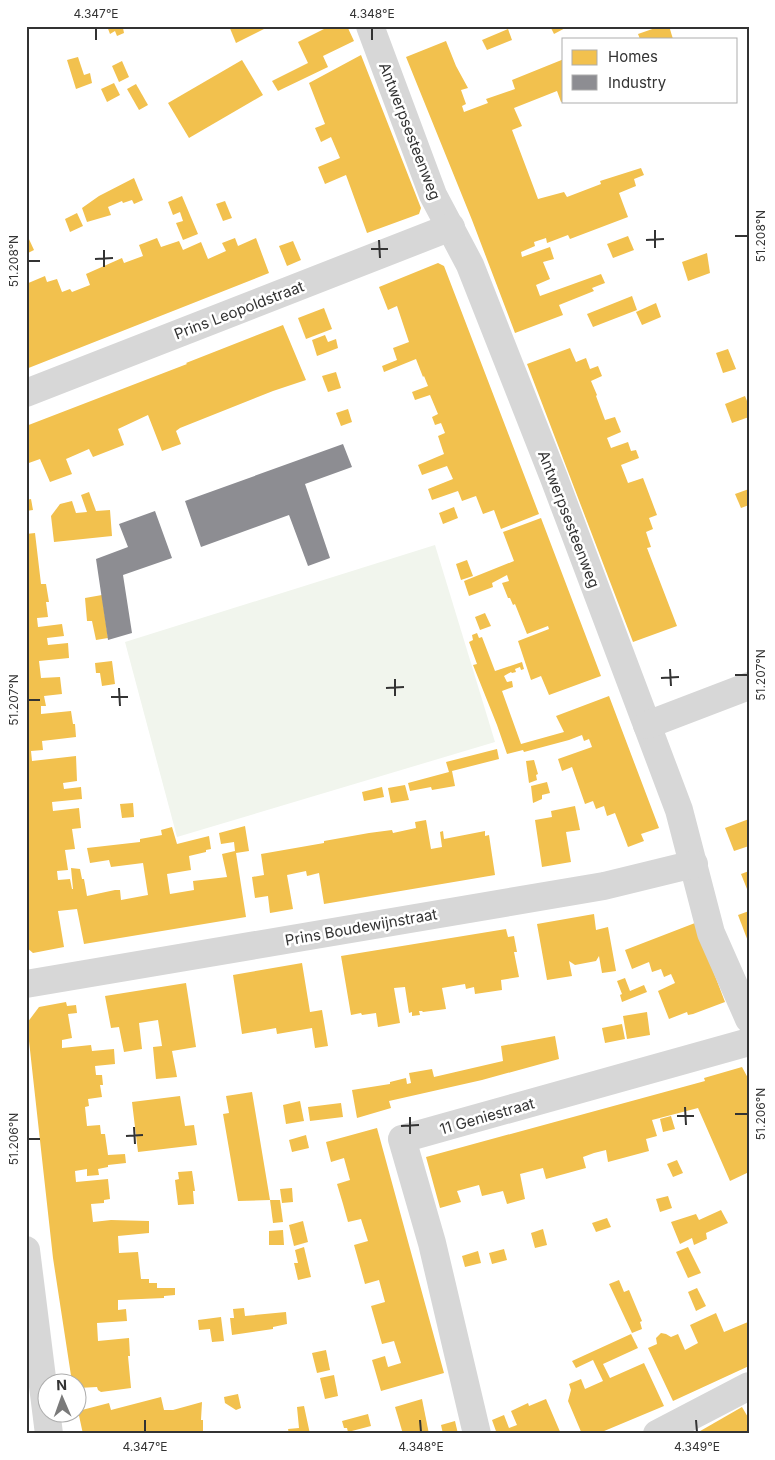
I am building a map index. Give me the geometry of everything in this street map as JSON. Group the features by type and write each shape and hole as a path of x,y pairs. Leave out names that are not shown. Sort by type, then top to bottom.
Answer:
{"street":[{"name":"Antwerpsesteenweg","path":"374,27 433,195 470,265 543,450 647,725 679,810 710,933 749,1019"},
{"name":"Prins Leopoldstraat","path":"26,393 451,228"},
{"path":"647,725 749,686"},
{"name":"Prins Boudewijnstraat","path":"26,984 604,886 694,864"},
{"name":"11 Geniestraat","path":"477,1434 432,1243 402,1139 749,1042"},
{"path":"26,1250 49,1434"},
{"path":"657,1434 749,1386"}],"shaded area":[{"path":"435,545 495,742 177,837 125,642"}],"building: Homes":[{"path":"107,26 127,26 123,28 124,33 117,36 115,31 110,34"},
{"path":"229,26 270,26 236,43"},
{"path":"330,26 347,26 354,41 323,56 328,67 278,91 272,81 308,63 298,42"},
{"path":"550,26 569,26 554,34"},
{"path":"661,26 669,26 673,38 640,38 638,34"},
{"path":"508,29 512,40 487,50 482,40"},
{"path":"446,41 456,66 468,88 461,90 466,104 462,106 464,112 488,103 486,99 515,89 512,80 562,60 562,102 557,91 514,108 522,126 512,130 538,199 564,192 567,197 601,184 600,181 641,168 644,175 634,179 636,186 619,193 628,217 570,239 568,235 547,243 546,238 534,242 535,246 521,252 522,257 550,247 554,259 543,262 550,279 536,285 540,296 601,274 605,283 592,288 594,291 559,305 563,315 515,333 472,220 406,57"},
{"path":"361,55 421,208 419,214 367,233 346,175 325,184 318,167 340,158 331,137 321,142 315,128 325,124 309,83"},
{"path":"78,57 84,75 90,73 92,83 76,89 67,60"},
{"path":"242,60 263,95 189,138 168,103"},
{"path":"122,61 129,77 119,82 112,66"},
{"path":"114,83 120,95 107,102 101,89"},
{"path":"136,84 148,105 139,110 127,89"},
{"path":"134,178 143,200 134,204 132,200 123,203 122,201 108,207 111,215 87,222 82,208 99,196"},
{"path":"182,196 198,234 183,240 176,223 183,221 180,212 173,215 168,202"},
{"path":"225,201 232,218 223,221 216,204"},
{"path":"77,213 83,226 70,232 65,219"},
{"path":"628,236 634,250 613,258 607,244"},
{"path":"28,237 34,250 26,254 26,238"},
{"path":"157,238 161,247 179,241 183,250 201,242 208,259 226,251 222,243 235,238 238,246 256,238 269,273 26,369 26,284 45,276 47,282 57,279 62,292 70,289 72,292 90,285 86,274 122,258 124,263 143,256 139,245"},
{"path":"293,241 301,260 287,266 279,246"},
{"path":"707,253 710,273 688,281 682,262"},
{"path":"438,263 444,266 539,514 501,529 494,510 483,514 476,496 462,501 458,491 432,500 428,489 453,479 447,466 422,475 418,465 444,454 438,436 445,433 441,423 435,425 432,417 438,414 430,395 415,400 412,392 428,386 416,359 384,372 382,366 397,360 393,348 409,342 397,306 388,310 379,287"},
{"path":"632,296 637,310 593,327 587,314"},
{"path":"656,303 661,317 642,325 636,312"},
{"path":"324,308 332,329 306,339 298,318"},
{"path":"283,325 306,380 180,428 176,431 181,444 162,451 148,415 118,429 124,445 93,457 89,449 66,459 72,474 50,482 40,459 26,464 26,426"},
{"path":"325,335 328,342 336,339 338,348 317,356 312,340"},
{"path":"570,348 576,362 586,358 590,369 598,366 602,376 591,381 596,396 605,420 615,417 621,432 607,438 611,448 628,442 631,451 636,450 639,458 621,465 628,483 643,478 657,515 649,518 653,529 646,532 651,547 647,548 677,626 633,642 527,364"},
{"path":"728,349 736,369 723,373 716,353"},
{"path":"336,372 341,388 328,392 322,376"},
{"path":"745,396 749,406 749,417 732,423 725,404"},
{"path":"348,409 352,422 341,426 336,413"},
{"path":"749,489 749,505 741,508 735,494"},
{"path":"89,492 96,511 110,510 112,536 54,542 51,516 60,504 72,501 76,513 87,512 81,495"},
{"path":"31,499 33,510 26,511 26,500"},
{"path":"454,507 458,518 443,524 439,513"},
{"path":"541,518 601,676 549,695 541,676 531,680 518,641 549,629 548,626 527,634 515,604 513,605 510,598 508,598 502,583 509,581 507,575 492,583 493,587 469,596 464,581 514,561 503,532"},
{"path":"35,533 41,584 46,584 49,602 46,602 48,617 37,618 38,627 62,624 64,636 47,638 48,645 68,643 69,658 39,661 41,678 60,677 62,694 44,696 46,706 41,706 41,714 71,711 76,737 42,741 43,750 31,751 32,761 76,756 77,781 63,783 64,789 81,787 82,799 52,802 53,811 79,808 81,828 72,829 75,849 65,850 68,870 57,871 58,880 70,879 73,889 71,868 80,869 87,896 115,890 120,890 121,900 148,895 143,863 111,867 109,860 90,863 87,848 140,842 140,839 162,835 161,830 172,827 177,844 209,836 211,849 189,856 191,870 167,874 170,894 194,890 193,881 227,877 222,854 235,851 234,842 221,844 219,833 245,826 249,851 236,853 246,917 84,944 77,909 58,911 64,947 33,953 26,947 26,534"},
{"path":"467,560 473,576 461,580 456,564"},
{"path":"102,595 108,638 96,640 92,621 87,621 85,598"},
{"path":"485,613 491,626 480,630 475,617"},
{"path":"477,633 479,638 482,637 495,671 522,662 524,669 521,670 520,667 515,669 516,672 511,672 504,676 507,682 512,681 513,687 502,691 521,744 564,732 556,716 609,696 659,828 641,834 644,841 628,847 615,813 607,816 604,806 596,809 593,801 585,804 572,767 562,771 558,759 592,747 589,739 584,741 582,735 524,752 523,750 507,754 473,665 477,664 469,642 473,640 472,635"},
{"path":"112,661 115,684 102,686 100,673 96,673 95,663"},
{"path":"497,749 499,759 452,771 455,786 432,790 431,787 410,791 408,783 449,772 446,762"},
{"path":"534,760 538,774 536,775 537,780 529,783 526,761"},
{"path":"547,782 550,793 542,795 542,799 533,803 531,786"},
{"path":"405,785 409,800 391,803 388,788"},
{"path":"382,787 384,797 364,801 362,792"},
{"path":"133,803 134,817 122,818 120,804"},
{"path":"575,806 580,830 566,832 571,862 542,867 535,820 552,817 551,811"},
{"path":"749,819 749,846 734,851 725,828"},
{"path":"426,820 431,849 442,847 440,832 443,831 444,839 485,831 485,836 489,835 495,875 324,904 319,873 307,876 306,871 287,875 293,909 270,913 268,896 255,898 252,877 264,875 261,854 369,833 392,830 393,833 416,828 415,822"},
{"path":"749,871 749,894 741,874"},
{"path":"749,911 749,944 738,915"},
{"path":"594,914 596,930 608,927 616,971 602,973 599,956 596,961 575,965 569,961 572,976 547,980 537,924"},
{"path":"695,923 725,1002 693,1014 688,1015 687,1012 669,1019 658,991 675,983 671,974 664,977 661,969 652,972 649,962 632,969 625,950"},
{"path":"506,929 508,937 514,936 517,952 514,952 519,977 501,980 502,990 475,994 474,987 466,989 465,984 442,988 446,1009 419,1011 420,1015 412,1016 412,1012 409,1013 405,987 394,988 400,1023 378,1027 376,1013 351,1015 341,956"},
{"path":"302,963 310,1012 322,1010 328,1046 315,1048 312,1028 277,1034 276,1028 242,1034 233,975"},
{"path":"625,978 630,991 644,985 647,992 622,1002 620,995 622,994 617,981"},
{"path":"186,983 196,1047 172,1051 177,1077 156,1079 153,1047 162,1046 158,1020 139,1023 142,1049 124,1052 119,1027 111,1028 105,996"},
{"path":"66,1002 67,1006 76,1005 77,1013 68,1014 72,1038 62,1040 62,1048 91,1045 92,1051 114,1049 115,1064 95,1066 96,1075 102,1075 103,1085 100,1085 102,1097 88,1099 89,1106 85,1107 87,1126 100,1125 101,1134 105,1134 108,1155 125,1154 126,1163 108,1165 108,1167 98,1169 99,1175 87,1176 87,1169 75,1171 76,1182 108,1179 110,1199 104,1200 104,1203 91,1204 93,1222 111,1220 149,1221 149,1233 118,1236 119,1253 138,1252 141,1279 149,1279 149,1283 157,1283 157,1288 175,1288 175,1295 164,1296 164,1298 118,1300 118,1310 126,1309 127,1321 97,1323 98,1341 129,1338 130,1356 128,1356 131,1388 101,1392 97,1387 88,1387 88,1372 70,1372 53,1258 27,1023 39,1007"},
{"path":"647,1012 650,1035 627,1039 623,1016"},
{"path":"622,1024 625,1039 605,1043 602,1028"},
{"path":"555,1036 559,1059 482,1080 389,1101 391,1108 357,1118 352,1090 390,1084 390,1082 406,1078 407,1084 411,1083 409,1073 432,1069 434,1077 503,1061 501,1046"},
{"path":"742,1067 749,1080 749,1172 730,1181 698,1108 652,1120 657,1136 646,1139 649,1151 608,1162 606,1150 594,1153 583,1157 586,1168 546,1179 543,1168 520,1174 525,1199 507,1204 503,1191 482,1196 479,1185 457,1191 461,1202 440,1208 426,1157 705,1081 704,1078"},
{"path":"252,1092 270,1200 238,1201 223,1114 229,1113 226,1096"},
{"path":"180,1096 185,1126 194,1125 197,1145 138,1152 132,1102"},
{"path":"300,1101 304,1121 286,1124 283,1105"},
{"path":"341,1103 343,1117 310,1121 308,1107"},
{"path":"671,1116 675,1129 663,1132 660,1119"},
{"path":"377,1128 444,1373 381,1391 372,1360 385,1356 388,1367 401,1363 394,1341 382,1344 371,1306 385,1302 379,1280 365,1284 354,1245 368,1241 361,1219 348,1222 337,1184 350,1180 344,1158 331,1162 326,1142"},
{"path":"306,1135 309,1148 292,1152 289,1140"},
{"path":"677,1160 683,1173 673,1177 667,1164"},
{"path":"192,1171 195,1191 193,1191 194,1204 178,1205 175,1180 179,1179 178,1172"},
{"path":"292,1188 293,1202 282,1203 280,1189"},
{"path":"668,1196 672,1208 660,1212 656,1199"},
{"path":"270,1200 280,1200 283,1222 273,1223"},
{"path":"721,1210 728,1223 706,1233 707,1239 694,1245 692,1238 680,1244 671,1222 696,1214 699,1220"},
{"path":"607,1218 611,1227 596,1232 592,1223"},
{"path":"303,1221 308,1242 294,1246 289,1225"},
{"path":"543,1229 547,1245 535,1248 531,1233"},
{"path":"283,1230 284,1245 269,1245 269,1231"},
{"path":"304,1247 311,1277 298,1280 294,1263 298,1263 295,1250"},
{"path":"688,1247 701,1273 688,1278 676,1252"},
{"path":"504,1249 507,1260 492,1264 489,1253"},
{"path":"478,1251 481,1263 465,1267 462,1256"},
{"path":"619,1280 624,1292 629,1290 642,1321 640,1322 642,1329 632,1333 609,1284"},
{"path":"697,1288 706,1306 696,1311 688,1292"},
{"path":"244,1308 245,1316 286,1312 287,1324 273,1327 273,1329 232,1335 230,1318 234,1318 233,1309"},
{"path":"716,1313 724,1332 748,1322 749,1366 673,1401 648,1348 657,1344 656,1338 661,1333 671,1337 678,1334 685,1350 698,1343 690,1325"},
{"path":"221,1317 224,1341 212,1342 210,1329 199,1330 198,1320"},
{"path":"631,1334 638,1348 603,1364 610,1378 644,1363 664,1406 597,1434 582,1434 568,1401 571,1390 569,1384 581,1379 585,1389 603,1381 593,1360 576,1368 572,1361"},
{"path":"326,1350 330,1370 317,1373 312,1353"},
{"path":"334,1375 338,1396 325,1399 320,1378"},
{"path":"238,1394 241,1408 236,1410 225,1403 224,1397"},
{"path":"161,1397 164,1410 173,1410 202,1402 201,1420 203,1420 203,1434 83,1434 80,1422 88,1422 88,1408 109,1403 111,1410"},
{"path":"422,1399 429,1434 403,1434 395,1407"},
{"path":"546,1399 561,1434 497,1434 492,1420 504,1415 509,1428 517,1425 511,1411 528,1403 529,1406"},
{"path":"304,1406 310,1434 289,1434 288,1429 299,1428 297,1407"},
{"path":"742,1407 749,1419 749,1434 695,1434"},
{"path":"368,1414 371,1426 348,1432 347,1428 344,1428 342,1421"},
{"path":"455,1421 458,1434 443,1434 441,1425"}],"building: Industry":[{"path":"343,444 352,467 305,484 330,558 308,566 289,515 201,547 185,501"},
{"path":"155,511 172,558 123,575 132,633 108,640 96,559 128,547 119,524"}]}
